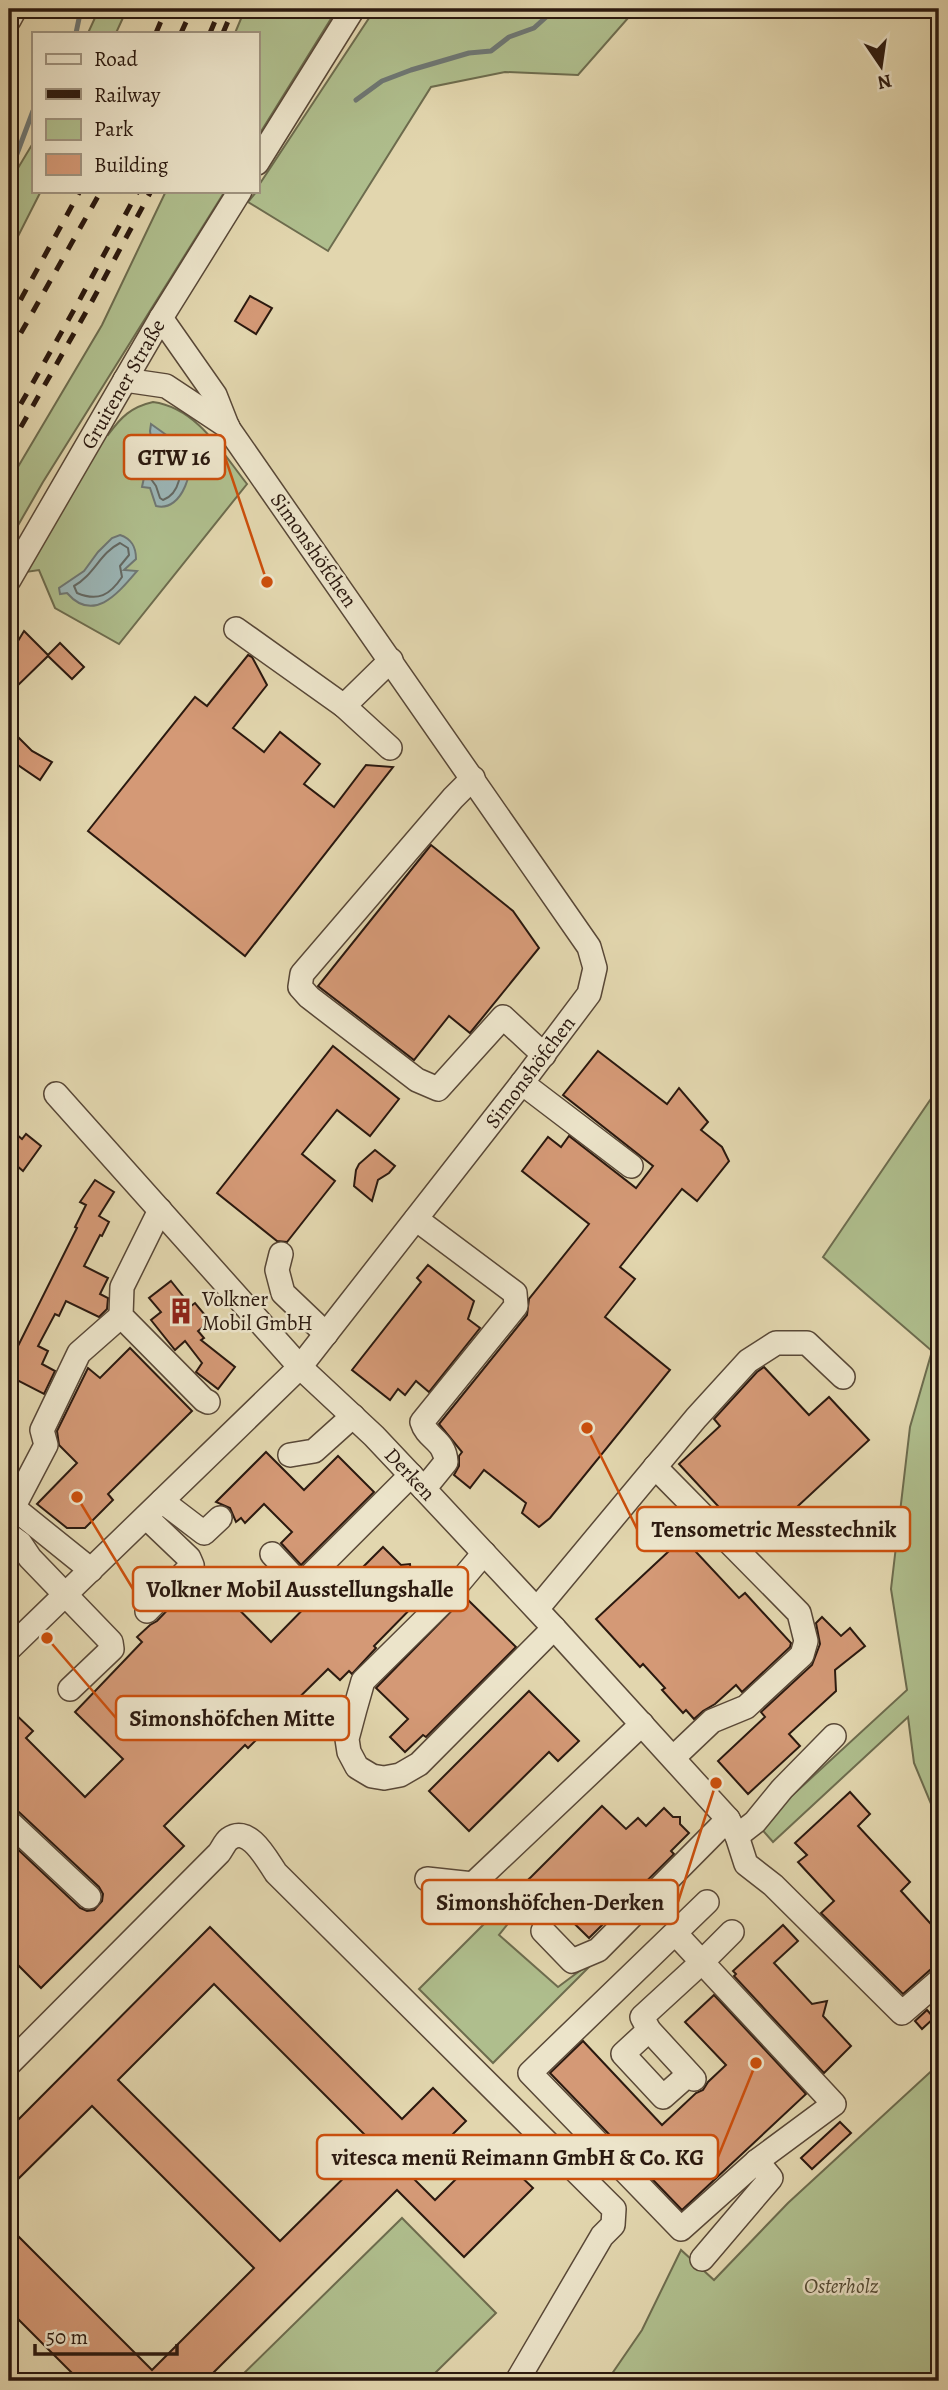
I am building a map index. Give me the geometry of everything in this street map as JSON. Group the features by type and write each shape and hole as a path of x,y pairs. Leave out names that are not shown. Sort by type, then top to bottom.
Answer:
{"street":[{"path":"9,20 15,9"},
{"path":"259,160 353,9"},
{"name":"Gruitener Straße","path":"9,580 161,318 239,192"},
{"name":"Simonshöfchen","path":"9,1649 300,1367 544,1055 589,994 595,968 589,947 228,428 215,395 161,318"},
{"name":"Simonshöfchen","path":"125,380 166,386 228,428"},
{"path":"236,629 344,706 390,748"},
{"path":"344,706 391,660"},
{"path":"473,778 453,797 302,974 300,987 309,997 417,1080 438,1089 503,1017 544,1055"},
{"path":"522,1083 631,1166"},
{"name":"Derken","path":"56,1094 300,1367 418,1482 673,1758 733,1827 746,1864 773,1885 902,2014 939,1980"},
{"path":"160,1210 122,1287 121,1316 208,1402"},
{"path":"272,1554 302,1585 418,1482 446,1462 442,1446 424,1428 422,1422 516,1306 515,1293 416,1219"},
{"path":"281,1254 277,1270 283,1293 326,1334"},
{"path":"91,1570 11,1506 46,1445 41,1430 79,1353 121,1316"},
{"path":"537,1609 696,1418 748,1361 776,1343 807,1343 843,1377"},
{"path":"290,1455 314,1451 353,1416"},
{"path":"655,1467 799,1613 806,1642 802,1655 746,1707 712,1721 673,1758"},
{"path":"154,1509 204,1533 220,1518"},
{"path":"147,1611 192,1565 154,1509"},
{"path":"9,1535 111,1642 113,1649 70,1689"},
{"path":"484,1553 442,1603 363,1681 347,1739 349,1752 357,1767 372,1776 384,1777 400,1775 419,1764 554,1628"},
{"path":"427,1879 473,1884 642,1724"},
{"path":"544,1931 572,1961 598,1950 733,1827 755,1822 782,1789 834,1736"},
{"path":"9,1822 89,1897"},
{"path":"9,2064 219,1853 229,1839 245,1836 254,1842 276,1873 614,2209 613,2225 602,2236 517,2381"},
{"path":"675,1933 834,2104 757,2161 681,2229 530,2073 707,1902"},
{"path":"620,1988 648,2022 692,2076 663,2097 623,2054 648,2022 732,1932"},
{"path":"702,2259 771,2178 757,2161"}],"green space":[{"path":"99,9 127,9 116,32 88,32"},
{"path":"245,9 337,9 259,135 259,32 235,32"},
{"path":"375,9 636,9 578,75 505,72 431,87 328,251 248,202 259,192 259,185"},
{"path":"32,145 32,192 40,192 9,254 9,183"},
{"path":"166,192 224,192 9,541 9,482 102,325"},
{"path":"153,402 169,406 195,422 207,433 247,484 119,644 55,608 39,570 19,573 103,433 108,435 127,414"},
{"path":"939,1087 939,1823 914,1763 908,1717 773,1842 759,1826 907,1690 891,1589 910,1427 932,1351 823,1257"},
{"path":"529,1879 537,1887 499,1935 558,1987 601,1955 493,2063 419,1989"},
{"name":"Osterholz","path":"939,2064 939,2381 607,2381 642,2330 681,2250 714,2280 788,2203"},
{"path":"402,2218 496,2313 427,2381 236,2381"}],"water":[{"path":"151,424 172,439 176,435 187,445 190,455 189,476 185,486 174,502 165,506 156,506 150,488 142,487 149,454 153,452"},
{"path":"120,535 130,541 136,555 136,559 124,570 137,571 122,588 105,602 87,606 67,593 60,594 59,588 84,571 112,538"}],"building":[{"path":"250,296 272,308 256,334 235,321"},
{"path":"24,631 48,655 60,643 84,667 72,679 48,656 9,694 9,656"},
{"path":"248,655 252,657 267,685 233,728 264,752 280,732 320,764 304,784 334,807 366,765 393,767 245,956 88,831 195,697 207,706"},
{"path":"9,728 32,751 52,762 40,780 9,759"},
{"path":"431,845 513,911 539,948 470,1033 449,1016 414,1060 318,986"},
{"path":"333,1046 399,1099 370,1136 337,1110 302,1154 335,1181 287,1242 277,1241 217,1193"},
{"path":"598,1051 667,1104 679,1088 708,1122 701,1130 722,1147 729,1161 697,1201 682,1189 620,1267 635,1279 605,1317 670,1370 550,1518 539,1527 522,1513 526,1503 484,1470 470,1488 454,1475 462,1452 439,1424 527,1315 529,1299 589,1224 522,1171 548,1137 561,1147 569,1136 636,1188 653,1166 563,1095"},
{"path":"16,1134 22,1139 26,1134 41,1146 23,1171 9,1159 9,1143"},
{"path":"375,1150 395,1166 378,1180 372,1201 354,1186 359,1164"},
{"path":"95,1180 114,1192 99,1216 109,1222 84,1266 108,1278 100,1294 108,1298 107,1309 99,1317 66,1301 59,1316 55,1314 38,1346 48,1351 42,1364 55,1371 44,1394 9,1376 9,1364 77,1228 75,1227 86,1205 80,1202"},
{"path":"428,1265 474,1301 468,1319 480,1328 429,1392 416,1381 405,1395 398,1389 390,1400 352,1370 421,1282 417,1278"},
{"path":"171,1281 191,1306 195,1303 210,1321 198,1331 204,1338 201,1340 235,1367 218,1389 196,1372 202,1363 185,1341 175,1350 151,1320 161,1312 149,1298"},
{"path":"130,1348 192,1411 108,1494 113,1500 85,1528 67,1528 37,1504 77,1463 59,1445 57,1431 88,1368 100,1378"},
{"path":"764,1367 809,1415 829,1397 869,1440 755,1546 679,1464 720,1426 714,1419"},
{"path":"266,1452 304,1490 338,1456 374,1492 301,1565 281,1543 292,1532 264,1504 245,1523 241,1518 236,1522 230,1508 216,1502"},
{"path":"683,1538 739,1598 745,1593 791,1643 790,1647 742,1692 736,1685 694,1719 686,1710 683,1713 643,1664 640,1667 596,1619"},
{"path":"383,1547 401,1565 410,1564 411,1574 428,1591 374,1646 376,1648 352,1674 349,1671 340,1680 328,1669 248,1748 245,1745 164,1826 184,1846 41,1988 9,1956 9,1841 80,1908 94,1910 102,1901 103,1894 99,1887 19,1812 9,1808 9,1708 33,1731 26,1738 85,1797 123,1759 75,1712 142,1642 137,1637 157,1621 203,1573 271,1642 324,1588 321,1585 336,1570 348,1582"},
{"path":"465,1597 516,1647 426,1737 423,1735 405,1752 390,1737 408,1719 376,1688"},
{"path":"822,1617 841,1636 850,1628 865,1646 835,1670 836,1691 789,1734 800,1746 748,1794 718,1761 765,1717 761,1712 812,1665 820,1644 816,1623"},
{"path":"529,1691 579,1741 558,1761 549,1752 469,1831 429,1791"},
{"path":"850,1792 870,1814 858,1826 910,1882 901,1891 939,1933 939,1967 930,1970 903,1994 821,1913 834,1901 798,1862 807,1855 795,1843"},
{"path":"602,1806 626,1829 638,1818 646,1826 664,1808 673,1817 680,1817 680,1824 689,1833 671,1851 674,1854 589,1938 529,1879"},
{"path":"783,1925 798,1941 774,1963 812,2004 827,2001 823,2016 851,2046 824,2073 734,1976 736,1974 733,1971"},
{"path":"210,1927 402,2119 433,2088 466,2121 411,2176 435,2200 489,2146 533,2188 464,2257 397,2190 205,2381 80,2381 9,2310 9,2227 152,2370 254,2268 92,2106 9,2188 9,2129","holes":["214,1984 376,2146 280,2241 118,2080"]},
{"path":"714,1995 806,2094 682,2210 550,2073 583,2041 662,2125 696,2093 703,2090 726,2065 685,2022"},
{"path":"927,2010 934,2018 922,2029 915,2021"},
{"path":"840,2122 851,2133 812,2169 801,2158"}],"waterway":[{"path":"76,32 81,9"},
{"path":"356,100 382,81 411,70 469,53 491,51 509,37 534,28 555,9"},
{"path":"9,175 32,114"}],"railway":[{"path":"156,32 166,9"},
{"path":"181,32 192,9"},
{"path":"210,32 220,9"},
{"path":"223,32 233,9"},
{"path":"9,321 79,192"},
{"path":"9,354 100,192"},
{"path":"9,425 137,192"},
{"path":"9,448 150,192"}],"place":[{"name":"GTW 16","path":"267,582"},
{"name":"Volkner Mobil GmbH","path":"181,1311"},
{"name":"Tensometric Messtechnik","path":"587,1428"},
{"name":"Volkner Mobil Ausstellungshalle","path":"77,1497"},
{"name":"Simonshöfchen Mitte","path":"47,1638"},
{"name":"Simonshöfchen-Derken","path":"716,1783"},
{"name":"vitesca menü Reimann GmbH & Co. KG","path":"756,2063"}]}
